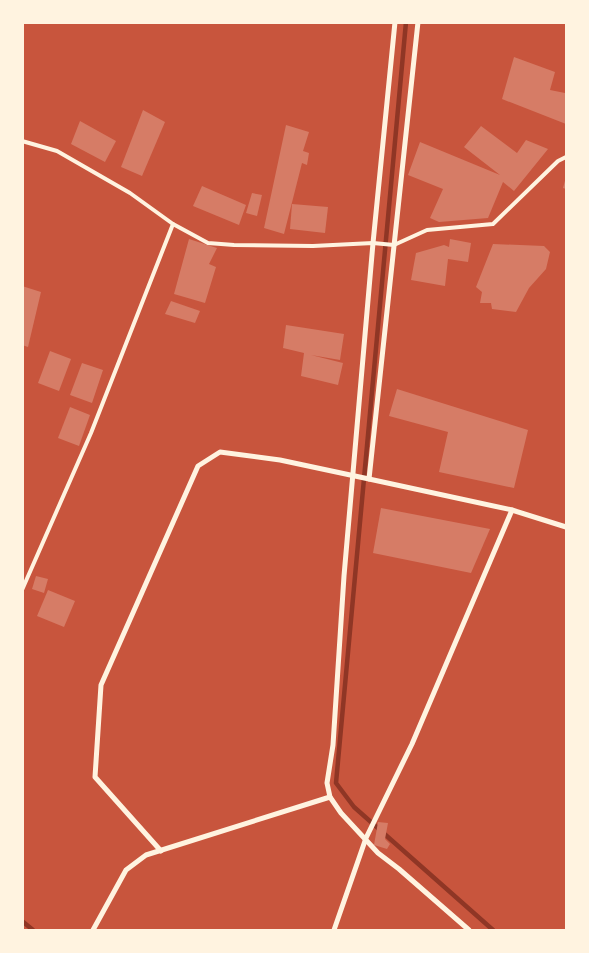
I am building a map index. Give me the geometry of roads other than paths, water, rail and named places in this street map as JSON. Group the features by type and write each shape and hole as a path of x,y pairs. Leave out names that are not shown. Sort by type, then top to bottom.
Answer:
{"street":[{"path":"395,22 373,243 355,477 344,576 333,745 327,783 330,797 341,813 378,853 399,868 469,930"},
{"path":"369,478 418,22"},
{"path":"161,851 95,777 101,685 198,466 220,452 280,460 512,510 566,527"},
{"path":"334,930 366,838 412,744 512,510"},
{"path":"93,930 126,870 146,855 330,797"}],"lane":[{"path":"22,141 56,151 130,193 173,224 208,243 234,245 313,246 373,243 394,245 427,230 492,224 558,161 566,157"},
{"path":"22,590 91,433 173,224"}],"waterway":[{"path":"406,22 336,783 354,807 493,930"},
{"path":"22,921 33,930"}]}
